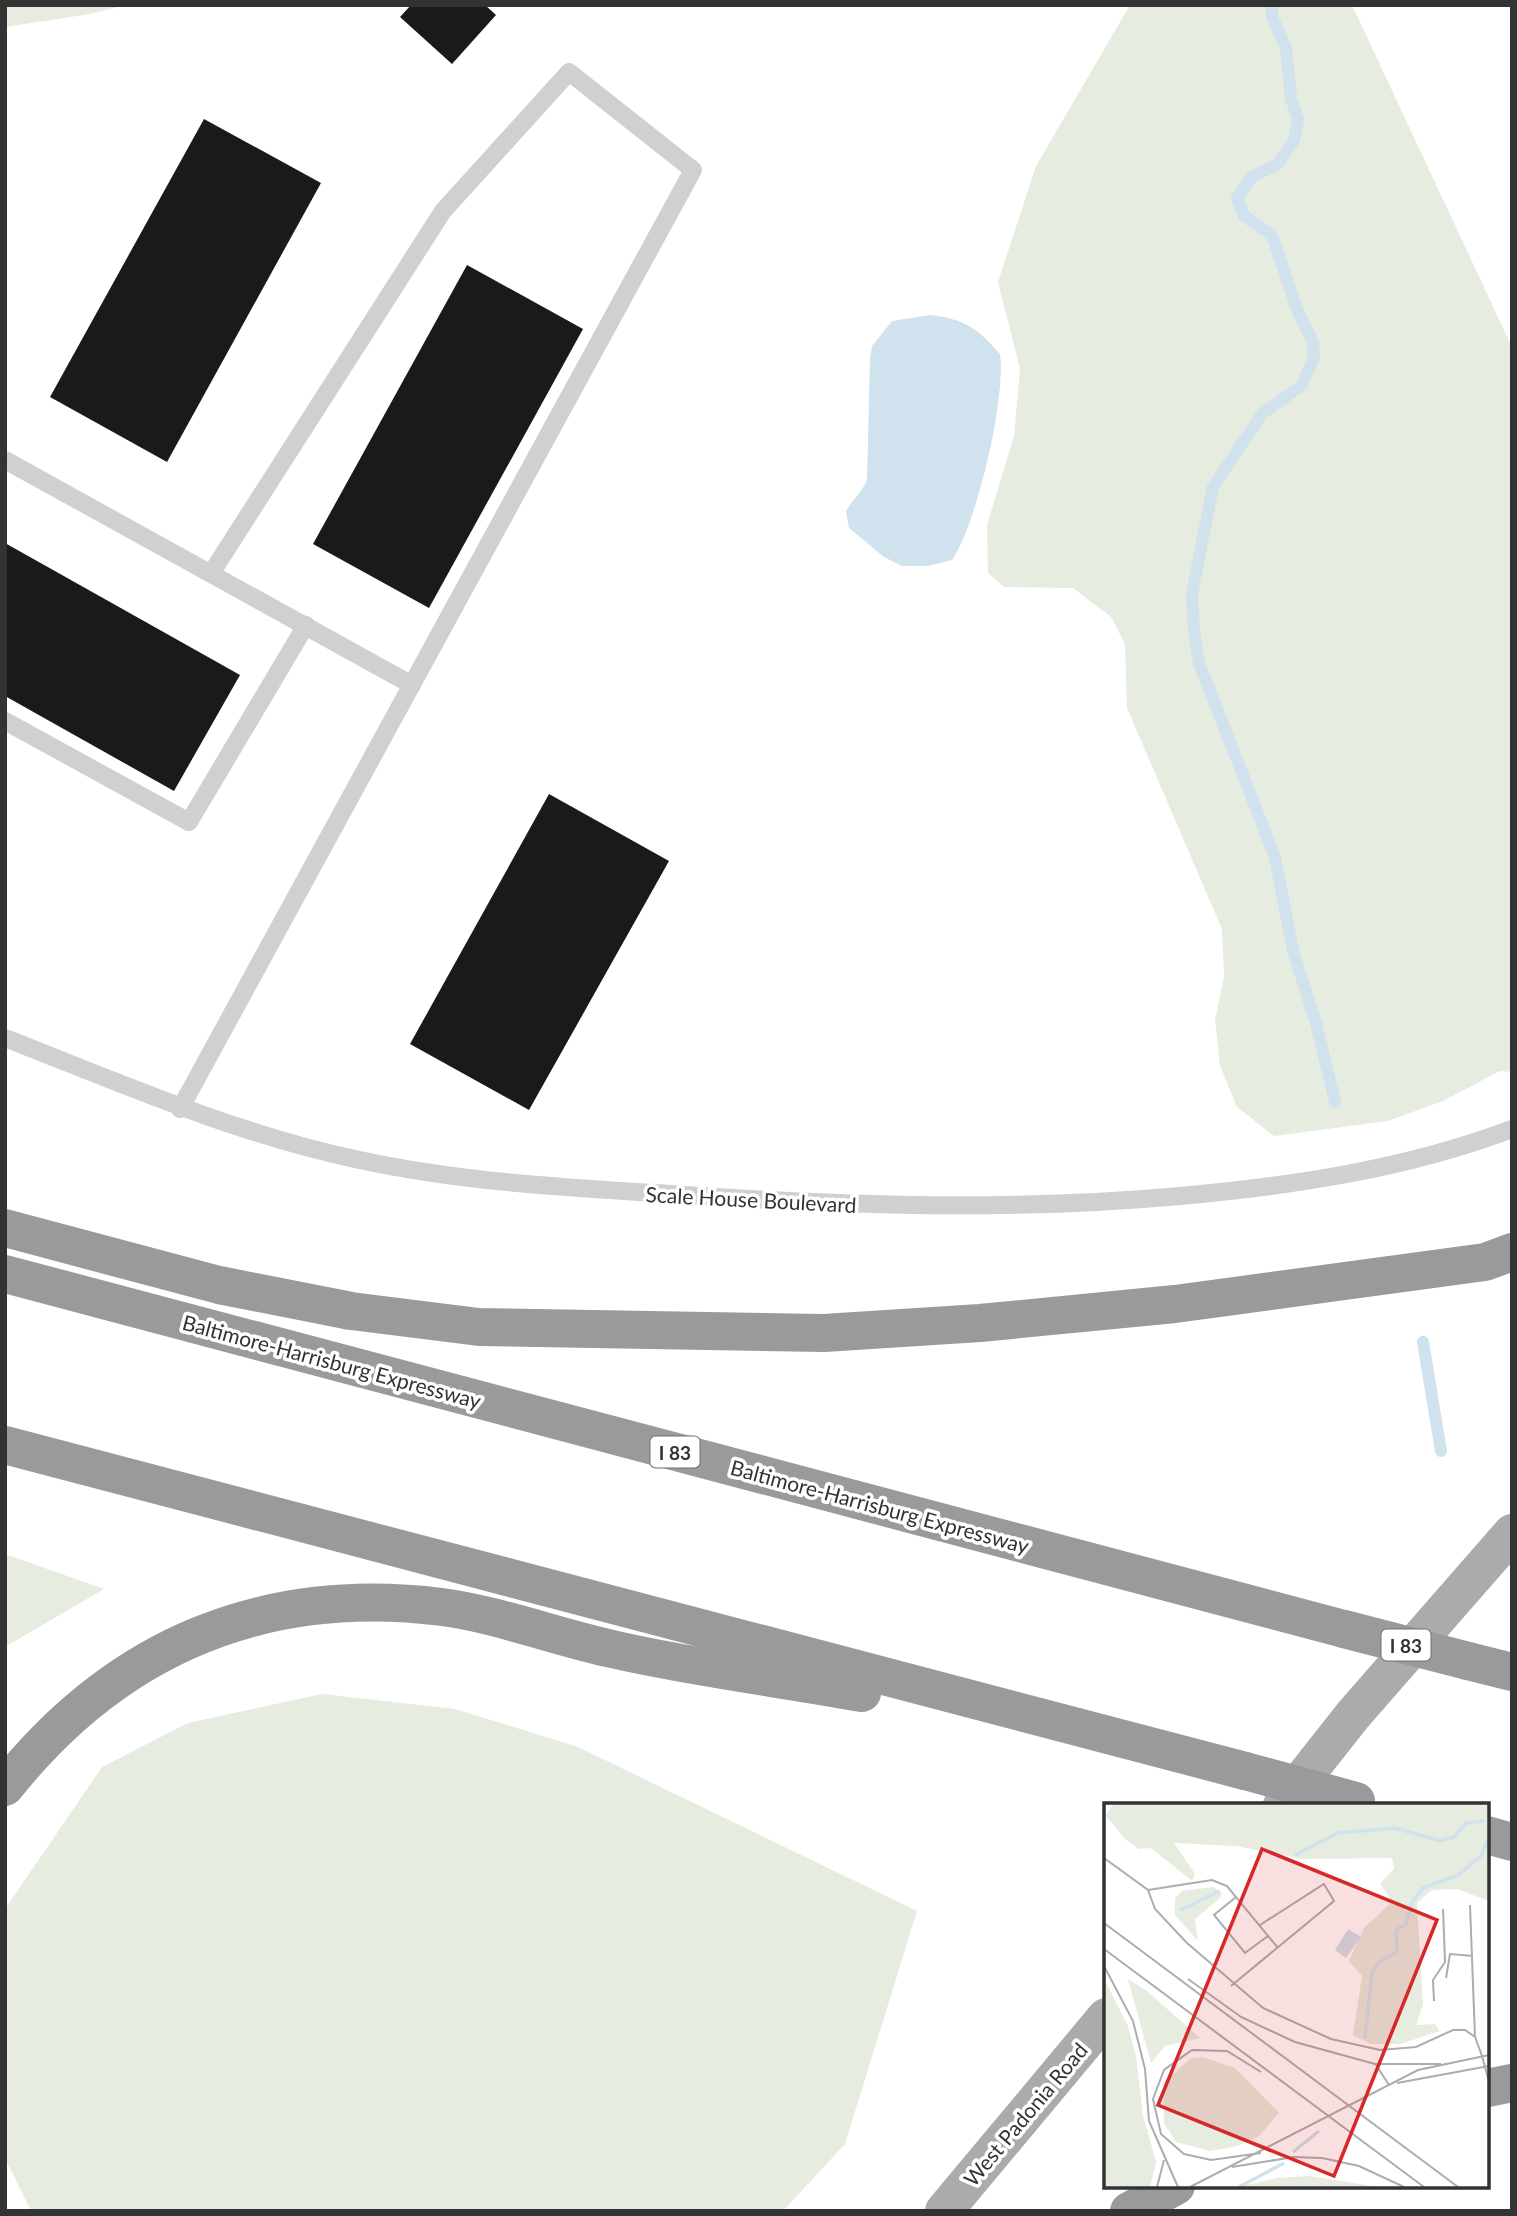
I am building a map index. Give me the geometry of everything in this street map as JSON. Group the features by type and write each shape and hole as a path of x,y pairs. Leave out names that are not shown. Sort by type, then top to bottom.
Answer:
{"highway":[{"path":"5,1228 219,1285 351,1311 479,1327 824,1333 967,1324 1175,1304 1503,1259"},
{"name":"Baltimore-Harrisburg Expressway","path":"5,1274 1512,1672"},
{"path":"5,1445 1363,1803"},
{"path":"5,1787 31,1754 82,1704 142,1664 196,1634 270,1612 350,1602 444,1608 614,1650 1130,1740"},
{"path":"1489,1836 1512,1842"},
{"path":"1489,2088 1512,2083"},
{"path":"1129,2211 1172,2188"}],"main road":[{"path":"1284,1803 1353,1715 1512,1533"},
{"name":"West Padonia Road","path":"944,2211 1104,2019"}],"lane":[{"path":"180,1109 693,170 569,72 443,211 212,572"},
{"path":"5,460 212,572 412,685"},
{"path":"5,721 189,822 306,625"},
{"name":"Scale House Boulevard","path":"5,1038 180,1109 354,1159 484,1182 891,1207 1084,1205 1265,1189 1379,1167 1512,1129"}],"shaded area":[{"path":"5,5 126,5 90,14 5,27"},
{"path":"1130,5 1352,5 1512,347 1512,1072 1500,1071 1443,1101 1388,1121 1274,1136 1237,1107 1220,1066 1215,1020 1224,976 1222,929 1127,708 1125,644 1111,617 1073,588 1004,587 988,573 987,525 1014,436 1020,369 998,282 1036,166"},
{"path":"5,1554 104,1589 5,1647"},
{"path":"322,1694 455,1709 578,1747 917,1911 845,2144 783,2211 31,2211 5,2158 5,1909 102,1767 188,1723"}],"water":[{"path":"930,315 970,326 1000,354 999,400 980,490 971,519 952,560 928,566 902,566 884,557 849,528 846,511 867,479 872,346 892,321"}],"building":[{"path":"411,5 485,5 496,15 452,64 400,17"},
{"path":"204,119 321,183 167,462 50,397"},
{"path":"467,265 583,329 429,608 313,544"},
{"path":"5,543 240,675 174,791 5,696"},
{"path":"549,794 669,861 529,1110 410,1044"}],"waterway":[{"path":"1272,5 1272,17 1286,48 1291,98 1298,120 1294,140 1278,164 1252,177 1237,198 1244,216 1272,235 1298,312 1313,342 1314,357 1302,385 1262,414 1213,487 1192,593 1194,631 1199,663 1275,857 1293,951 1316,1023 1335,1102"},
{"path":"1423,1342 1441,1451"}]}
